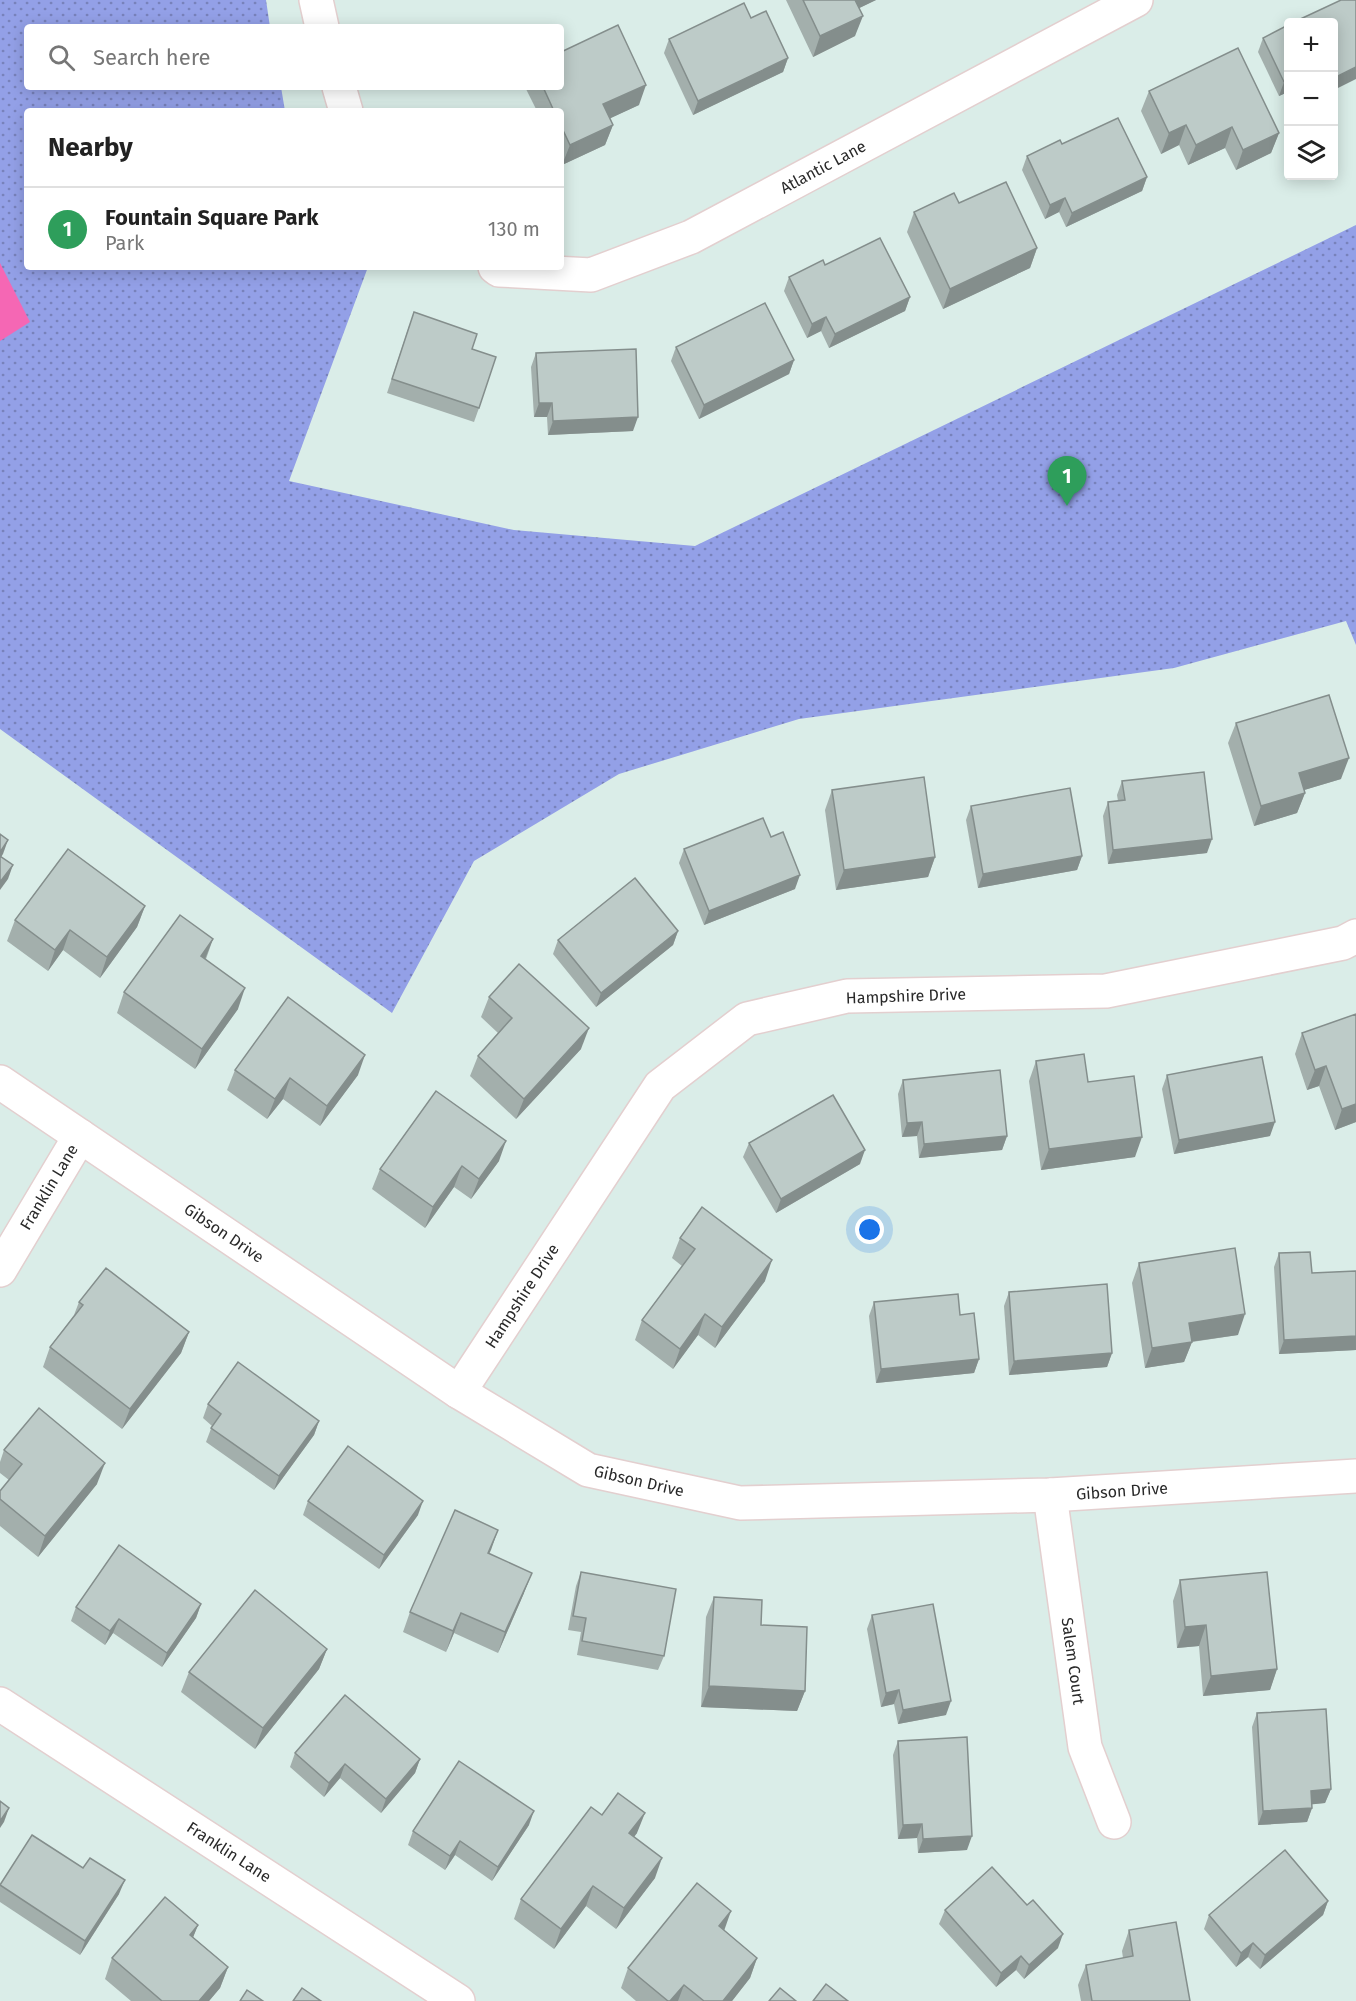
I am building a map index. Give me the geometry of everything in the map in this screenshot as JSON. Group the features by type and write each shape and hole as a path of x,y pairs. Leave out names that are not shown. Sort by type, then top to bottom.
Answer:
{"street":[{"path":"316,0 321,24"},
{"name":"Atlantic Lane","path":"499,270 591,275 691,237 1136,0"},
{"path":"340,90 345,108"},
{"name":"Hampshire Drive","path":"459,1392 660,1086 747,1019 847,996 1106,991 1343,943 1356,936"},
{"name":"Gibson Drive","path":"0,1082 459,1392 588,1470 740,1503 1050,1495 1356,1476"},
{"name":"Franklin Lane","path":"0,1270 80,1136"},
{"name":"Salem Court","path":"1050,1495 1085,1747 1114,1822"},
{"name":"Franklin Lane","path":"0,1704 458,2001"}],"shaded area":[{"path":"0,0 266,0 270,24 24,24 24,90 282,90 284,108 24,108 24,270 367,270 289,481 514,530 695,546 1356,225 1356,645 1346,621 1174,668 799,719 619,774 474,861 392,1013 0,729"},
{"path":"0,263 30,322 0,341"}],"building":[{"path":"803,0 855,0 863,16 820,36"},
{"path":"1341,0 1356,0 1356,67 1338,76 1338,18 1303,18"},
{"path":"744,3 751,18 766,11 788,58 698,101 669,39"},
{"path":"618,25 646,85 603,104 613,125 570,145 564,132 564,108 553,108 544,90 564,90 564,51"},
{"path":"1284,27 1284,82 1263,38"},
{"path":"1238,48 1279,133 1243,150 1232,127 1196,145 1186,125 1169,133 1149,91"},
{"path":"1118,118 1147,177 1072,213 1065,198 1050,205 1027,156 1060,140 1062,144"},
{"path":"1006,182 1037,248 950,289 914,212 954,193 959,203"},
{"path":"880,238 910,297 835,334 826,317 812,324 789,277 823,260 825,265"},
{"path":"765,303 794,360 704,405 676,347"},
{"path":"414,312 477,334 472,349 496,357 479,408 392,379"},
{"path":"636,349 638,417 553,421 552,403 539,403 536,353"},
{"path":"1329,695 1349,758 1299,773 1305,793 1261,806 1236,723"},
{"path":"1204,772 1212,839 1113,850 1108,802 1125,800 1122,781"},
{"path":"924,777 935,857 844,870 832,790"},
{"path":"1070,788 1082,856 983,874 971,806"},
{"path":"763,818 771,837 783,832 800,875 709,911 684,849"},
{"path":"0,834 8,840 0,852"},
{"path":"68,849 145,906 107,957 70,930 55,950 15,920"},
{"path":"0,856 13,865 0,882"},
{"path":"635,878 678,931 601,993 558,940"},
{"path":"180,915 213,939 201,956 245,988 202,1049 124,992"},
{"path":"519,964 589,1028 524,1099 478,1056 512,1018 489,997"},
{"path":"288,997 365,1055 327,1106 290,1078 275,1099 235,1070"},
{"path":"1356,1014 1356,1104 1342,1109 1326,1066 1315,1070 1302,1033"},
{"path":"1084,1054 1088,1082 1134,1076 1142,1137 1049,1149 1036,1061"},
{"path":"1262,1057 1275,1122 1179,1140 1167,1075"},
{"path":"1000,1070 1007,1136 924,1144 922,1122 907,1123 903,1080"},
{"path":"436,1091 506,1141 479,1179 462,1166 433,1207 380,1169"},
{"path":"833,1095 865,1150 781,1199 749,1143"},
{"path":"702,1207 772,1260 722,1327 705,1314 680,1349 642,1320 695,1249 680,1238"},
{"path":"1235,1248 1245,1314 1189,1323 1192,1342 1152,1348 1139,1263"},
{"path":"1310,1252 1312,1273 1356,1271 1356,1336 1284,1340 1279,1253"},
{"path":"106,1268 189,1332 130,1409 50,1347 83,1305 79,1302"},
{"path":"1107,1284 1112,1353 1014,1361 1009,1292"},
{"path":"958,1294 960,1315 974,1313 979,1359 881,1369 874,1302"},
{"path":"238,1362 319,1421 279,1476 211,1428 221,1414 208,1404"},
{"path":"39,1408 105,1463 45,1536 0,1499 0,1491 22,1464 4,1450"},
{"path":"348,1446 423,1501 384,1555 308,1501"},
{"path":"455,1510 498,1530 488,1553 532,1573 505,1632 461,1613 453,1631 410,1612"},
{"path":"119,1545 201,1604 167,1653 119,1619 110,1631 76,1607"},
{"path":"581,1572 676,1589 664,1656 582,1641 586,1618 573,1616"},
{"path":"1267,1572 1277,1669 1211,1676 1206,1625 1185,1627 1180,1580"},
{"path":"255,1590 327,1649 263,1728 189,1672"},
{"path":"714,1597 762,1600 761,1625 807,1627 805,1691 709,1686"},
{"path":"933,1604 951,1701 903,1710 899,1690 886,1693 872,1615"},
{"path":"345,1695 420,1759 386,1799 345,1764 329,1783 295,1753"},
{"path":"1326,1709 1331,1789 1311,1791 1312,1808 1263,1811 1257,1713"},
{"path":"967,1737 972,1836 923,1839 922,1824 903,1825 898,1741"},
{"path":"459,1761 534,1811 498,1867 460,1841 450,1856 413,1831"},
{"path":"618,1793 645,1813 629,1833 662,1858 624,1908 593,1886 561,1929 521,1899 591,1807 602,1815"},
{"path":"0,1801 9,1808 0,1821"},
{"path":"32,1835 83,1868 90,1858 125,1880 85,1941 0,1885"},
{"path":"1285,1850 1328,1901 1265,1955 1253,1943 1241,1953 1209,1915"},
{"path":"992,1867 1027,1905 1033,1900 1063,1934 1029,1965 1021,1956 1001,1973 945,1910"},
{"path":"697,1883 731,1911 719,1926 757,1958 723,2001 704,2001 684,1985 668,2001 628,1968"},
{"path":"165,1897 198,1925 190,1935 228,1967 199,2001 162,2001 112,1958"},
{"path":"1176,1922 1190,2001 1092,2001 1086,1965 1133,1956 1129,1930"},
{"path":"826,1984 848,2001 813,2001"},
{"path":"302,1988 321,2001 293,2001"},
{"path":"780,1988 796,2001 769,2001"},
{"path":"247,1990 263,2001 240,2001"}],"place":[{"name":"Fountain Square Park","path":"1067,506"}]}
